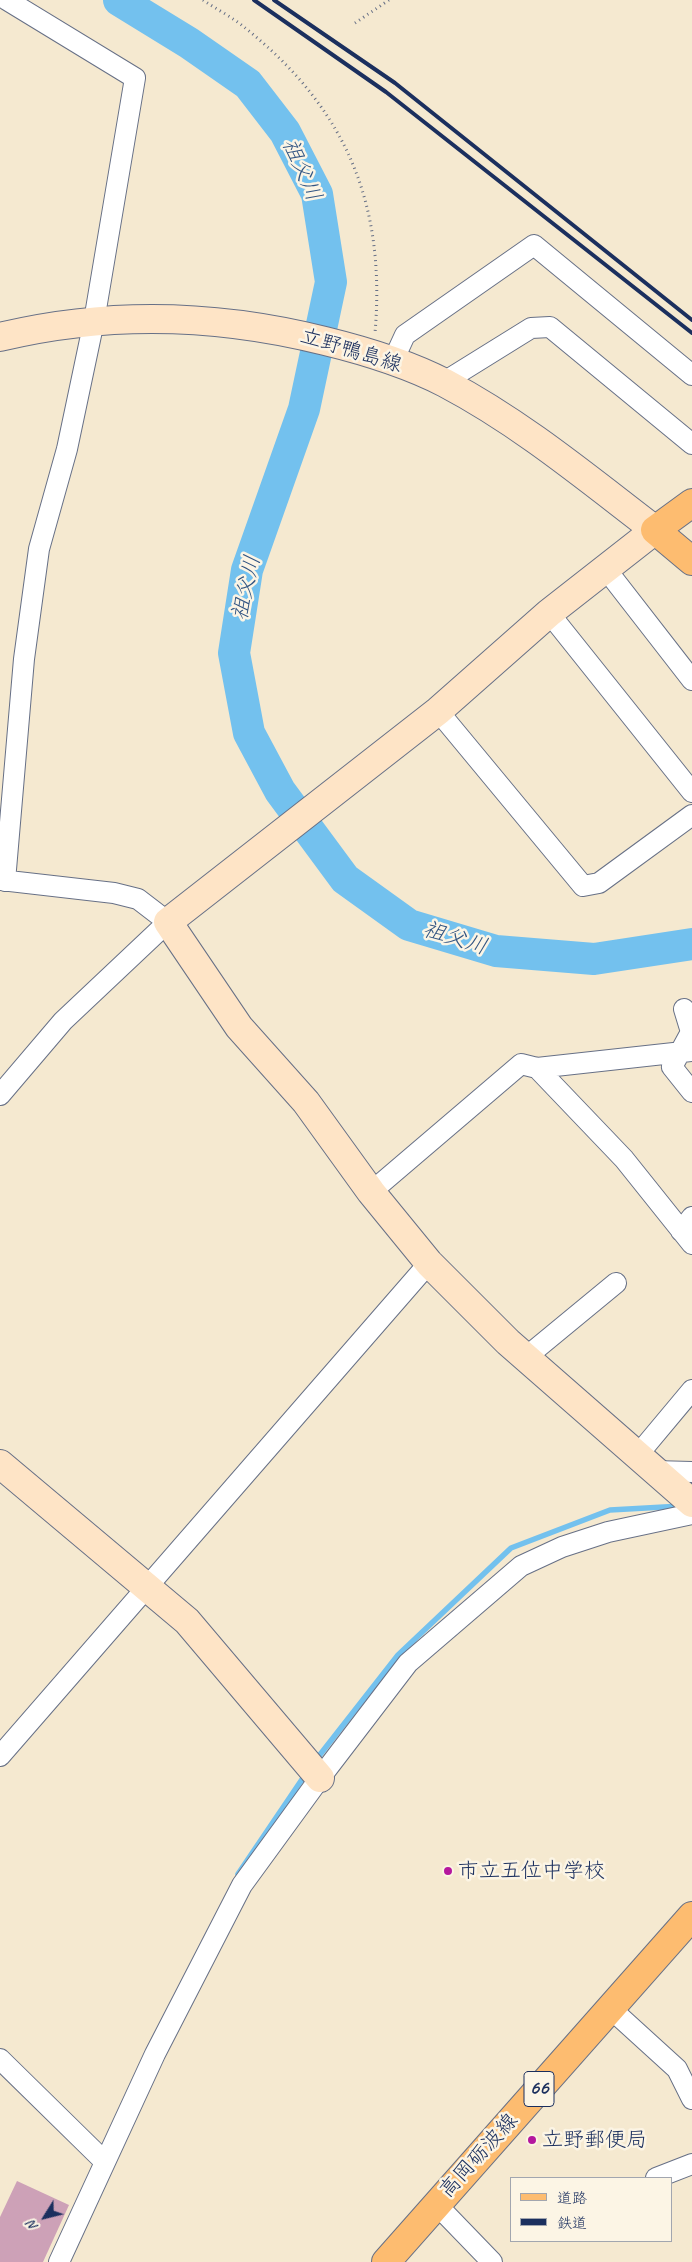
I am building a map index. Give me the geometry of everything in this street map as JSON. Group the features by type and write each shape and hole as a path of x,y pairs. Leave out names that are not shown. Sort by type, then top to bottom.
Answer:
{"main road":[{"path":"692,503 655,530 692,561"},
{"name":"高岡砺波線","path":"386,2262 692,1916"}],"street":[{"path":"7,0 135,78 94,321 68,449 39,548 24,660 3,881 114,893 138,899 168,922 239,1027 306,1102 370,1192 429,1263 525,1358 692,1503"},
{"path":"378,356 534,244 692,375"},
{"name":"立野鴨島線","path":"0,337 35,329 94,321 146,318 217,321 286,331 378,356 444,382 541,442 655,530"},
{"path":"444,382 531,328 550,328 692,444"},
{"path":"0,1095 63,1021 168,922 438,711 549,613 655,530"},
{"path":"605,568 692,680"},
{"path":"549,613 692,792"},
{"path":"438,711 583,886 598,883 692,815"},
{"path":"684,1009 691,1032 686,1051 672,1067 692,1092"},
{"path":"370,1192 521,1064 537,1068 686,1051"},
{"path":"537,1068 624,1159 688,1231"},
{"path":"0,1756 429,1263"},
{"path":"525,1358 616,1283"},
{"path":"645,1464 692,1390"},
{"path":"0,1464 148,1586 187,1621 320,1778"},
{"path":"645,1464 692,1472"},
{"path":"59,2262 155,2054 242,1885 320,1778 408,1663 521,1566 562,1547 608,1532 692,1514"},
{"path":"610,2008 678,2069 692,2099"},
{"path":"0,2059 105,2162"},
{"path":"659,2177 692,2164"},
{"path":"436,2204 492,2262"}],"path":[{"path":"203,0 243,26 278,56 317,99 348,150 368,203 374,242 378,356"},
{"path":"355,23 389,0"}],"building":[{"path":"17,2181 69,2205 43,2262 0,2262 0,2217"}],"waterway":[{"name":"祖父川","path":"119,0 189,43 248,84 285,132 317,194 331,282 304,409 247,570 234,653 249,733 280,791 345,879 409,925 496,951 594,959 692,944"},
{"path":"315,1761 398,1655 511,1548 610,1510 682,1506"},
{"path":"238,1874 307,1772"}],"railway":[{"path":"254,0 386,92 692,333"},
{"path":"274,0 395,83 692,320"}],"place":[{"name":"市立五位中学校","path":"448,1871"},
{"name":"立野郵便局","path":"532,2140"}]}
